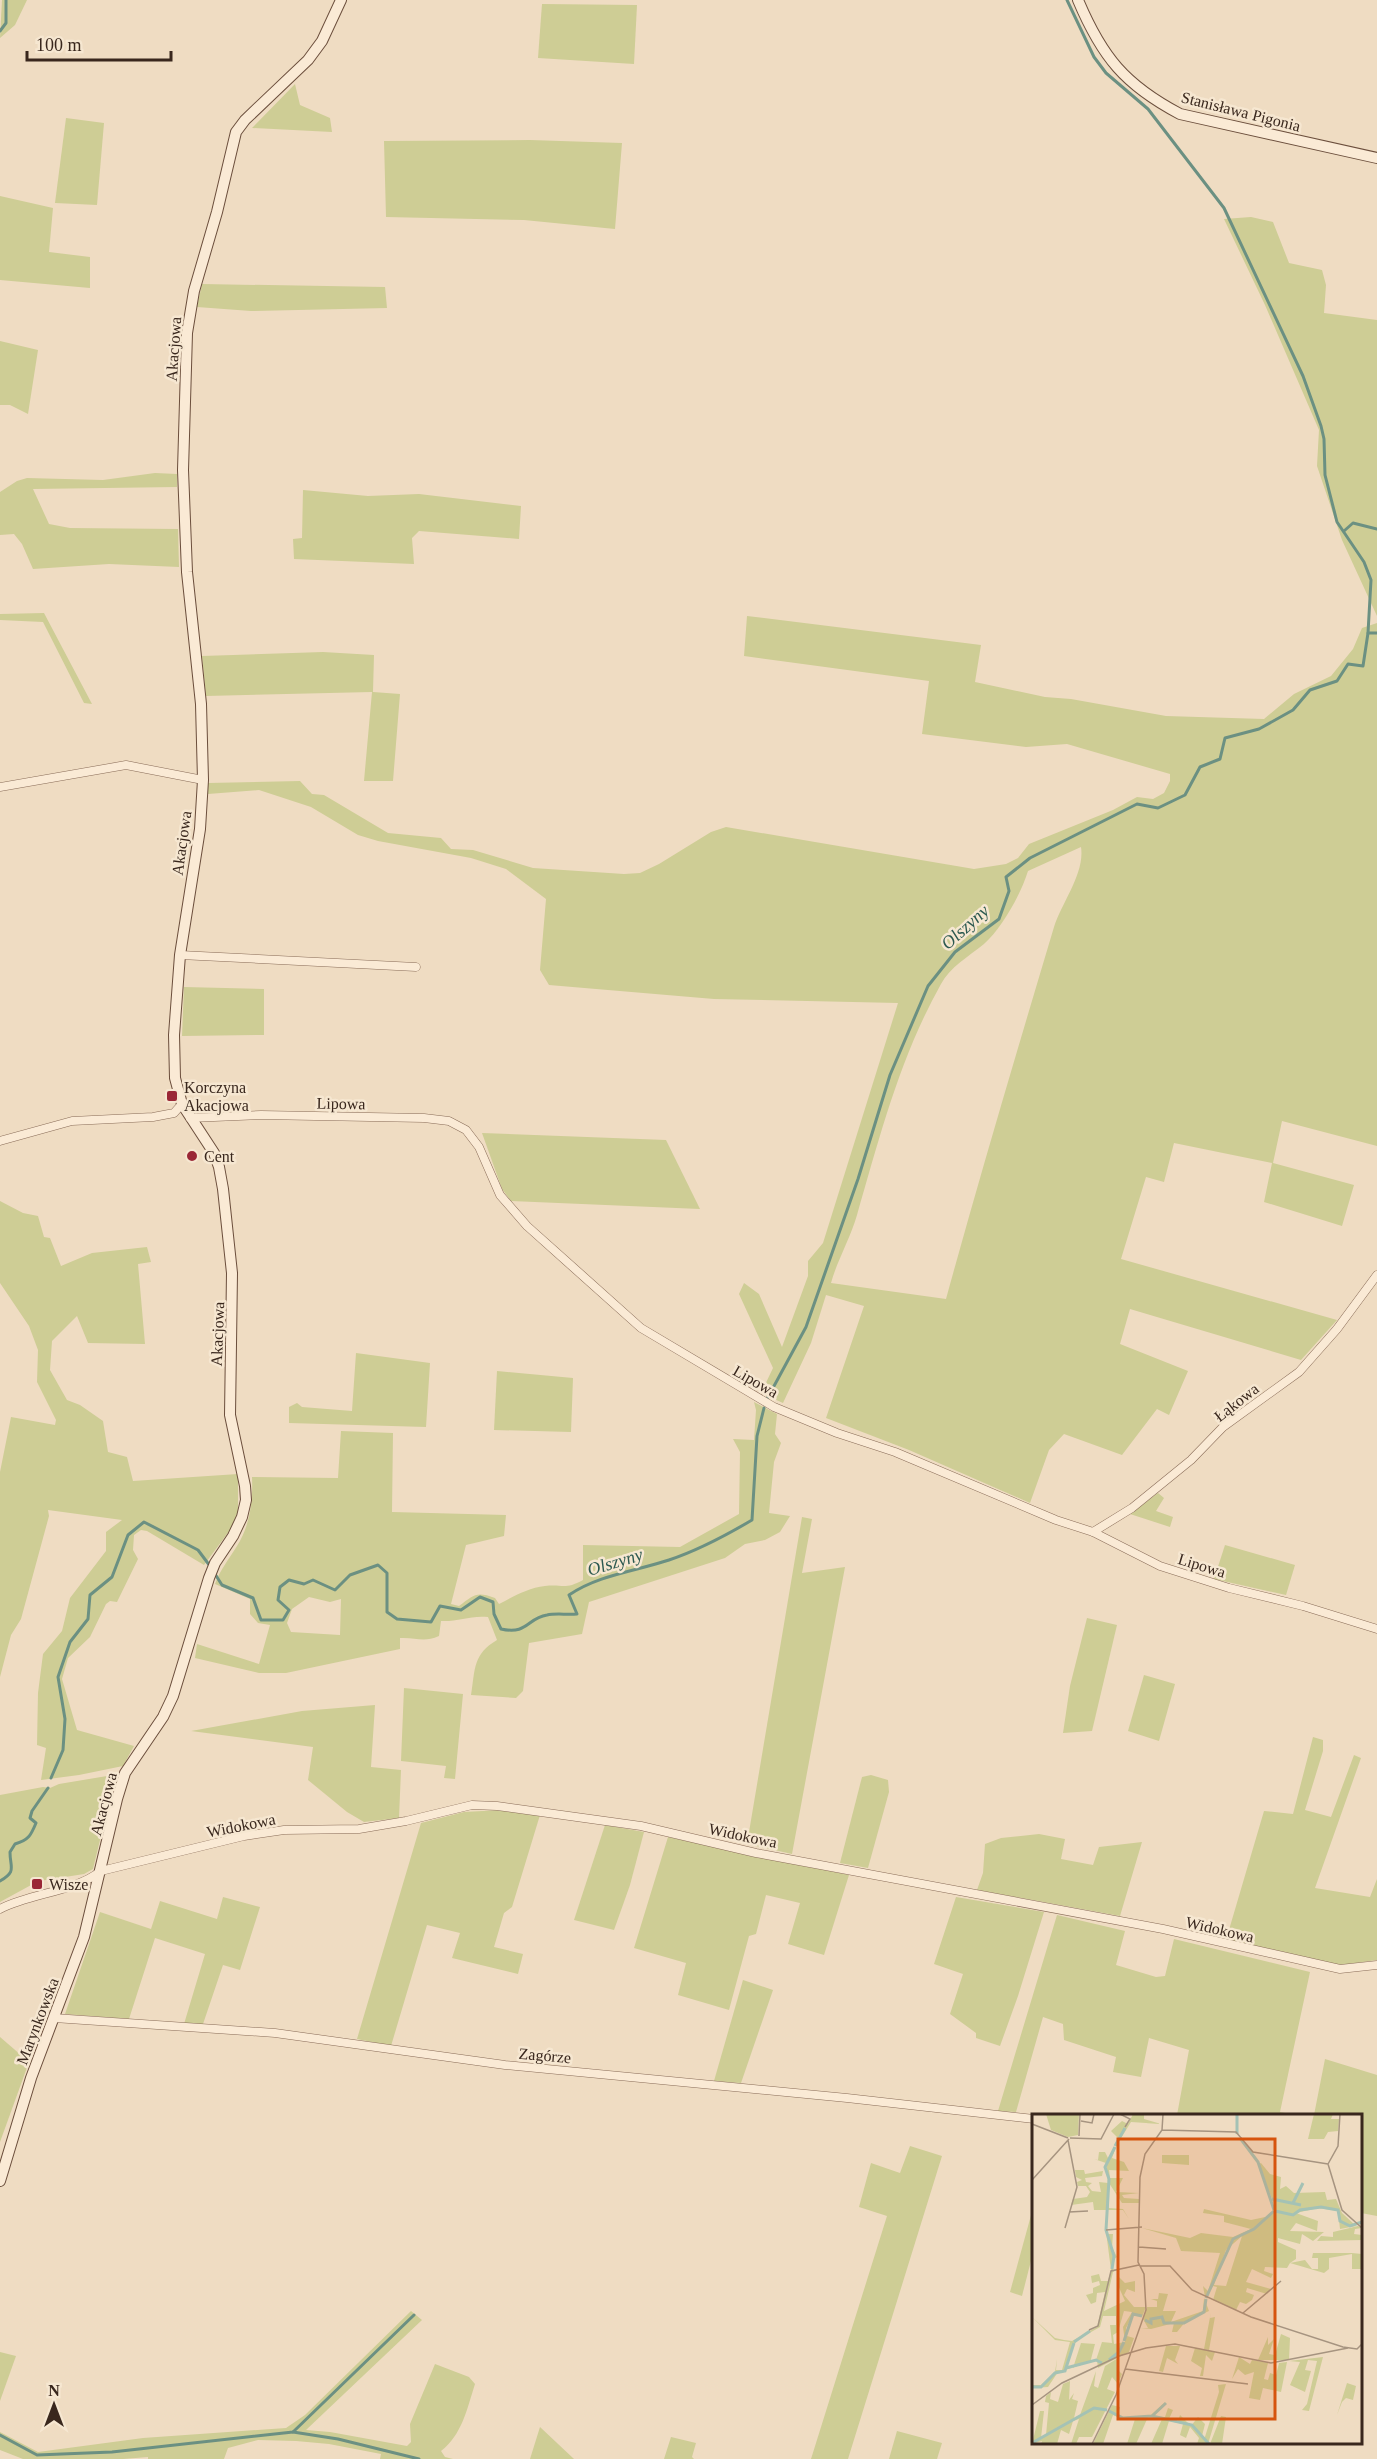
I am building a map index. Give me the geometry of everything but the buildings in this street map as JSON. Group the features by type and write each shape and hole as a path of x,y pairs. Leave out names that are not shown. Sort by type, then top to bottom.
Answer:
{"street":[{"name":"Akacjowa","path":"101,1871 125,1773 163,1717 173,1696 208,1578 233,1536 242,1517 246,1500 245,1486 231,1430 233,1284 223,1190 219,1167 213,1153 182,1104 175,1078 174,1035 180,955 200,829 203,780 201,704 187,572 183,470 186,350 194,291 217,212 236,132 245,120 308,60 322,41 341,0"},
{"name":"Stanisława Pigonia","path":"1078,0 1089,26 1106,55 1123,75 1151,98 1180,114 1377,158"},
{"path":"0,787 126,765 203,780"},
{"path":"180,955 416,967"},
{"path":"0,1141 72,1121 153,1117 174,1113 182,1104"},
{"name":"Lipowa","path":"190,1118 261,1115 424,1118 448,1121 466,1130 479,1147 500,1196 527,1226 641,1328 774,1407 837,1433 895,1452 1056,1520 1093,1532 1160,1566 1229,1588 1303,1606 1377,1629"},
{"name":"Łąkowa","path":"1093,1532 1132,1508 1191,1460 1223,1427 1299,1372 1338,1329 1377,1275"},
{"name":"Widokowa","path":"101,1871 244,1836 284,1830 359,1829 406,1821 472,1805 497,1806 641,1826 756,1853 1151,1927 1340,1970 1377,1965"},
{"path":"0,1910 44,1893 90,1880 101,1871"},
{"name":"Marynkowska","path":"0,2181 31,2078 84,1937 101,1871"},
{"name":"Zagórze","path":"54,2018 275,2033 505,2065 847,2098 1032,2119"}],"shaded area":[{"path":"2,0 27,0 15,25 0,38"},
{"path":"542,4 637,5 634,64 538,58"},
{"path":"295,84 300,105 330,118 332,132 252,128"},
{"path":"66,118 104,123 97,205 55,203"},
{"path":"530,140 622,143 615,229 524,220 386,217 384,141"},
{"path":"0,196 53,208 49,252 90,257 90,288 0,280"},
{"path":"1251,217 1273,222 1289,263 1322,270 1326,285 1324,313 1377,320 1377,616 1342,540 1317,466 1319,430 1265,305 1224,219"},
{"path":"202,284 385,287 387,308 251,311 197,307"},
{"path":"0,341 38,350 28,414 10,405 0,405"},
{"path":"155,473 177,474 177,487 33,489 49,524 70,528 178,529 179,567 109,564 33,569 22,544 14,534 0,535 0,492 17,481 27,478 103,480"},
{"path":"303,490 368,496 419,494 521,506 519,539 419,531 412,538 414,564 294,559 293,539 302,538"},
{"path":"44,613 92,704 84,703 43,622 0,620 0,614"},
{"path":"747,616 981,645 975,682 1045,697 1071,699 1166,716 1264,719 1294,694 1331,676 1353,649 1362,628 1377,623 1377,1146 1282,1121 1273,1163 1354,1185 1342,1226 1264,1202 1272,1163 1174,1143 1164,1182 1146,1177 1121,1259 1337,1320 1301,1360 1130,1309 1120,1344 1188,1371 1169,1415 1157,1409 1122,1455 1064,1434 1049,1450 1030,1503 909,1450 826,1418 864,1306 826,1295 811,1343 783,1403 761,1393 773,1368 739,1294 744,1283 759,1294 782,1347 808,1276 808,1261 823,1243 898,1003 714,999 549,985 540,970 546,899 506,869 471,858 378,841 358,835 311,807 259,790 208,794 208,783 300,781 312,794 324,795 388,833 441,838 451,849 473,850 533,868 624,874 640,873 711,832 726,827 974,869 1006,864 1018,858 1029,844 1113,810 1137,797 1153,799 1164,793 1170,781 1170,774 1067,744 1026,747 922,734 929,681 744,656","holes":["1081,847 1080,867 1054,927 946,1299 831,1283 854,1224 902,1068 941,984 954,967 991,937 1016,900 1028,871"]},
{"path":"323,652 374,655 373,692 400,694 393,781 364,781 372,692 206,696 202,656"},
{"path":"184,987 264,989 264,1035 182,1036"},
{"path":"482,1133 666,1140 700,1209 511,1201 502,1189"},
{"path":"0,1201 23,1213 38,1216 44,1237 50,1238 61,1266 92,1253 147,1247 151,1262 138,1264 145,1344 88,1343 77,1316 52,1341 50,1370 67,1400 80,1405 103,1421 108,1452 127,1457 133,1481 238,1474 238,1512 230,1530 204,1565 147,1531 141,1530 134,1535 133,1550 138,1559 117,1602 110,1601 106,1604 90,1637 68,1658 62,1679 77,1730 134,1746 123,1766 41,1780 46,1748 37,1745 38,1693 43,1654 62,1631 70,1598 106,1551 106,1532 122,1520 48,1510 49,1516 21,1619 11,1635 0,1677 0,1472 11,1417 55,1425 56,1420 37,1382 38,1350 29,1326 0,1283"},
{"path":"356,1353 430,1363 426,1427 289,1423 289,1407 297,1403 302,1407 352,1411"},
{"path":"497,1371 573,1378 571,1432 494,1430"},
{"path":"754,1402 777,1414 775,1434 781,1443 774,1462 769,1513 790,1516 780,1532 765,1540 745,1544 725,1558 589,1602 582,1634 529,1643 523,1691 516,1698 471,1695 476,1663 483,1651 497,1640 488,1617 441,1621 439,1636 424,1639 400,1638 400,1649 286,1673 259,1673 195,1658 197,1644 259,1664 270,1625 258,1623 250,1614 250,1599 215,1584 248,1522 252,1477 338,1478 341,1431 393,1433 392,1512 506,1515 504,1536 466,1545 451,1604 459,1606 472,1597 483,1595 495,1598 499,1604 533,1589 545,1586 568,1586 583,1580 583,1545 680,1547 739,1514 740,1452 733,1439 754,1440 756,1410","holes":["309,1597 330,1602 341,1599 340,1635 291,1632 287,1623 292,1609"]},
{"path":"1158,1493 1164,1498 1156,1511 1173,1517 1170,1527 1130,1514"},
{"path":"802,1517 812,1519 802,1573 845,1567 792,1854 747,1844"},
{"path":"1225,1545 1295,1565 1286,1595 1214,1579"},
{"path":"1087,1618 1117,1625 1092,1731 1063,1733 1070,1686"},
{"path":"1144,1675 1175,1684 1159,1741 1128,1731"},
{"path":"404,1688 463,1694 455,1779 444,1778 446,1766 401,1761"},
{"path":"375,1705 371,1767 401,1770 399,1818 364,1822 347,1812 308,1780 313,1747 191,1731 302,1711"},
{"path":"1313,1737 1323,1740 1323,1751 1305,1810 1331,1817 1354,1755 1361,1758 1315,1888 1370,1897 1377,1879 1377,1960 1342,1965 1277,1953 1226,1940 1264,1811 1293,1814"},
{"path":"113,1775 115,1778 93,1869 84,1874 33,1882 0,1902 0,1795 43,1787 50,1788 59,1784"},
{"path":"871,1775 888,1780 889,1792 868,1868 840,1863 862,1777"},
{"path":"502,1810 540,1815 512,1907 504,1913 494,1947 523,1954 518,1974 452,1958 460,1933 427,1925 391,2046 357,2039 421,1823 464,1812"},
{"path":"605,1825 644,1832 630,1885 614,1930 574,1920"},
{"path":"1039,1834 1065,1839 1061,1859 1093,1865 1099,1847 1142,1842 1120,1916 977,1890 983,1873 985,1844 1001,1838"},
{"path":"668,1837 849,1875 824,1955 788,1944 800,1903 766,1895 756,1934 749,1936 729,2010 678,1995 686,1963 634,1948"},
{"path":"223,1897 260,1907 240,1970 223,1965 203,2024 184,2024 205,1954 155,1938 129,2019 65,2014 100,1912 151,1929 160,1901 217,1919"},
{"path":"956,1897 1044,1912 1000,2046 976,2038 976,2033 950,2014 963,1974 934,1964"},
{"path":"1057,1915 1125,1931 1116,1965 1156,1977 1165,1976 1174,1939 1310,1972 1280,2112 1291,2114 1177,2114 1189,2050 1149,2038 1141,2077 1113,2072 1116,2057 1064,2040 1063,2024 1043,2017 1016,2112 998,2111"},
{"path":"743,1980 773,1990 741,2083 714,2081"},
{"path":"0,2037 29,2062 0,2142"},
{"path":"1325,2059 1377,2075 1377,2216 1362,2213 1362,2114 1314,2114"},
{"path":"910,2146 942,2156 848,2459 811,2459 887,2216 859,2207 871,2163 900,2173"},
{"path":"1032,2212 1032,2257 1022,2296 1010,2292"},
{"path":"411,2311 422,2320 306,2430 407,2446 411,2442 410,2424 435,2364 469,2377 475,2384 459,2429 441,2451 445,2457 453,2459 380,2459 381,2454 329,2444 258,2440 228,2448 224,2459 148,2459 148,2457 23,2459 0,2450 0,2432 38,2452 143,2438 286,2428 305,2415"},
{"path":"0,2352 16,2356 0,2401"},
{"path":"540,2427 574,2459 530,2459"},
{"path":"897,2431 942,2443 937,2459 889,2459"},
{"path":"671,2437 696,2443 692,2457 694,2459 664,2459"}],"waterway":[{"path":"0,31 6,23 6,0"},
{"name":"Olszyny","path":"767,1399 806,1327 858,1179 890,1075 928,986 955,952 999,919 1009,891 1006,877 1030,858 1137,804 1158,808 1185,795 1200,767 1220,759 1225,738 1259,729 1293,710 1310,690 1337,681 1348,664 1363,666 1368,633 1371,580 1364,562 1337,522 1325,475 1324,439 1321,426 1303,376 1224,208 1148,109 1106,73 1094,57 1067,0"},
{"path":"1344,531 1353,523 1377,529"},
{"path":"1368,633 1377,633"},
{"name":"Olszyny","path":"215,1574 222,1585 253,1598 261,1620 283,1620 289,1610 278,1600 280,1587 289,1580 304,1584 313,1580 335,1590 350,1575 378,1565 387,1573 387,1612 397,1619 431,1622 440,1606 461,1610 480,1597 493,1602 494,1614 501,1629 517,1630 547,1615 577,1614 569,1595 580,1588 605,1578 680,1556 752,1520 757,1436 764,1408"},
{"name":"Olszyny","path":"51,1778 63,1750 65,1719 58,1677 70,1642 88,1619 90,1595 112,1577 128,1535 144,1522 198,1550 210,1566"},
{"name":"Olszyny","path":"0,1881 11,1872 10,1852 15,1844 26,1839 33,1831 36,1823 30,1818 32,1811 48,1788"},
{"path":"0,2435 37,2455 112,2452 293,2432 414,2315"},
{"path":"293,2432 338,2439 419,2459"}],"place":[{"name":"Korczyna Akacjowa","path":"172,1096"},
{"name":"Cent","path":"192,1156"},
{"name":"Wisze","path":"37,1884"}]}
